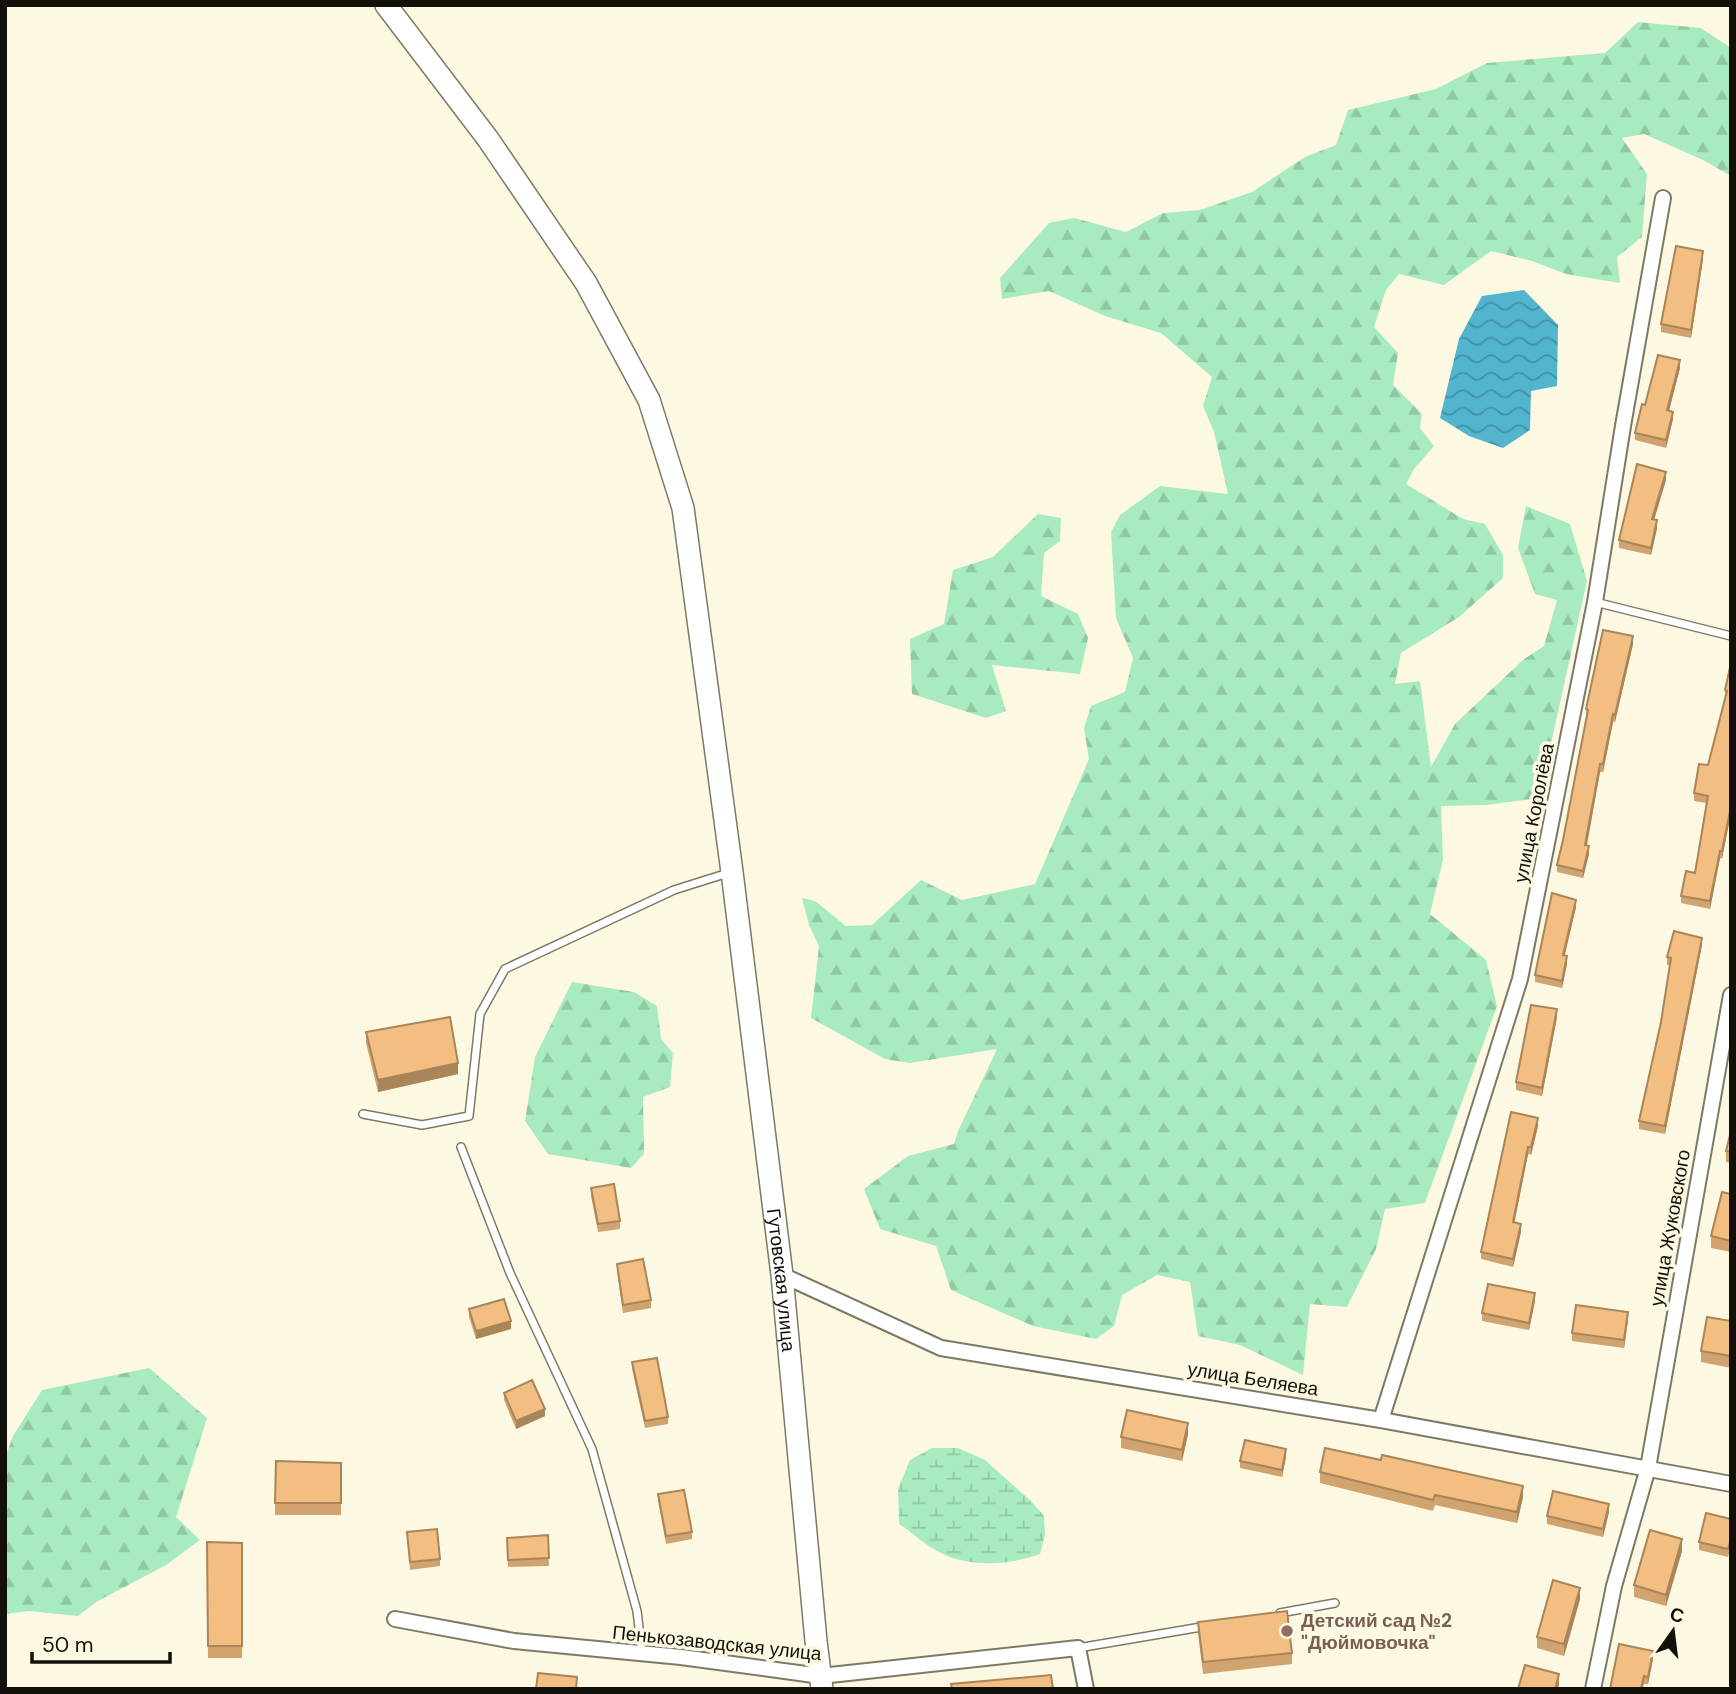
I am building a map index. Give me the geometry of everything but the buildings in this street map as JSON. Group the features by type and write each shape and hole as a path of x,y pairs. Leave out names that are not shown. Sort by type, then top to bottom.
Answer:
{"street":[{"name":"Гутовская улица","path":"386,5 488,139 586,283 649,400 683,508 782,1275 822,1682"},
{"name":"улица Королёва","path":"1381,1420 1520,979 1595,602 1663,198"},
{"name":"улица Жуковского","path":"1593,1689 1614,1586 1648,1468 1731,995"},
{"name":"улица Беляева","path":"782,1275 941,1348 1381,1420 1731,1484"},
{"name":"Пенькозаводская улица","path":"395,1619 514,1642 642,1653 822,1682 1077,1648"},
{"path":"1077,1648 1086,1689"}],"lane":[{"path":"1595,602 1731,636"},
{"path":"363,1114 422,1125 469,1116 480,1014 505,969 674,890 732,872"},
{"path":"461,1147 510,1273 592,1449 637,1611 642,1653"},
{"path":"1267,1615 1335,1603"},
{"path":"1077,1648 1213,1625"}],"green space":[{"path":"1638,22 1701,28 1731,48 1731,180 1729,175 1703,160 1644,134 1622,138 1647,174 1642,237 1617,257 1620,283 1566,274 1532,261 1491,251 1444,285 1399,274 1386,290 1374,327 1398,353 1393,385 1422,414 1420,428 1434,446 1414,469 1406,484 1463,519 1485,524 1503,555 1503,578 1459,617 1401,653 1395,684 1420,681 1431,767 1455,724 1523,660 1544,646 1557,600 1535,594 1518,548 1526,506 1570,524 1587,581 1539,798 1486,805 1441,806 1443,860 1430,914 1486,960 1497,1006 1425,1203 1385,1209 1376,1249 1347,1307 1310,1304 1303,1375 1240,1345 1198,1336 1190,1282 1157,1275 1122,1295 1114,1326 1096,1339 1033,1326 951,1290 936,1246 880,1229 864,1189 908,1156 954,1144 997,1049 910,1063 885,1059 811,1018 819,946 809,925 802,898 815,901 846,926 872,925 921,880 962,900 1035,884 1089,759 1084,728 1091,706 1125,692 1133,658 1116,618 1111,532 1120,515 1160,486 1228,494 1214,432 1203,406 1212,377 1161,333 1105,316 1049,291 1002,299 1000,278 1049,223 1074,218 1126,232 1163,213 1200,210 1252,192 1305,157 1336,145 1348,110 1436,89 1487,63 1605,53"},
{"path":"1038,514 1061,518 1060,541 1044,553 1041,596 1078,614 1088,638 1080,674 992,665 1006,711 986,718 912,694 910,639 944,624 953,570 993,557"},
{"path":"572,982 634,992 657,1006 661,1039 673,1053 670,1087 643,1097 644,1154 631,1168 548,1154 525,1121 535,1057"},
{"path":"149,1368 207,1418 176,1517 200,1540 166,1565 98,1601 78,1616 29,1611 5,1614 5,1458 13,1436 42,1390"},
{"path":"932,1448 958,1448 985,1460 1031,1501 1044,1516 1045,1535 1040,1554 1016,1561 965,1561 935,1550 899,1524 898,1489 910,1460"}],"water":[{"path":"1524,290 1558,325 1557,386 1531,391 1530,430 1503,448 1469,436 1440,418 1459,339 1482,296"}],"place":[{"name":"Детский сад №2 \"Дюймовочка\"","path":"1287,1631"}]}
